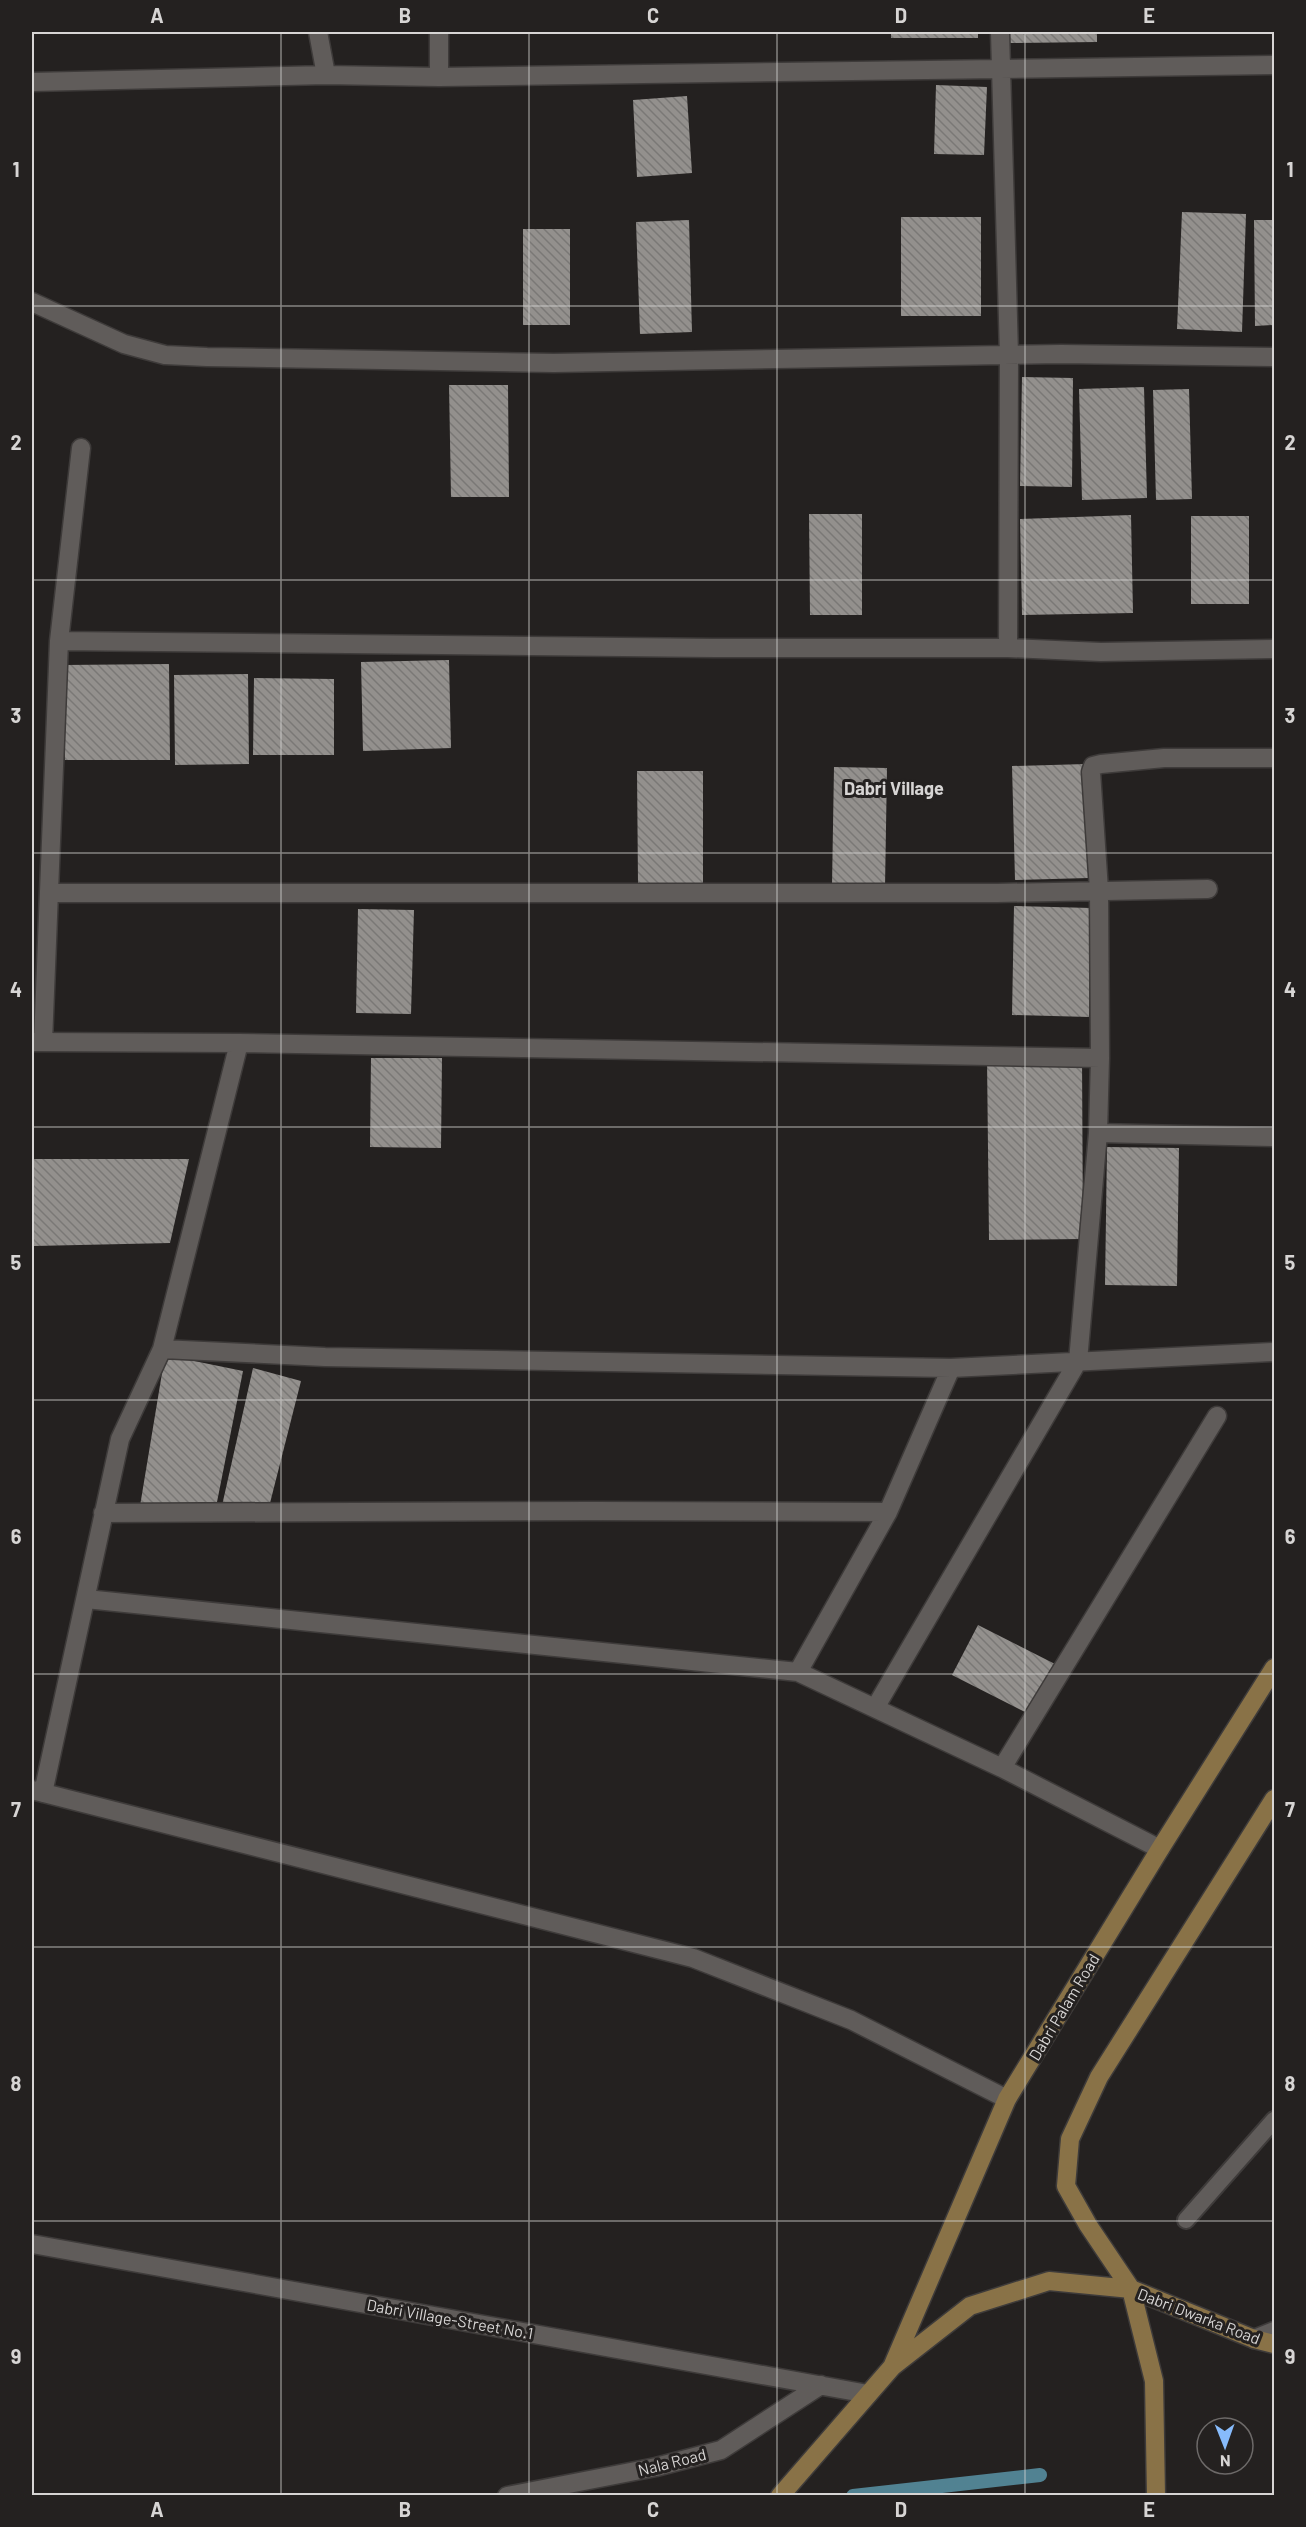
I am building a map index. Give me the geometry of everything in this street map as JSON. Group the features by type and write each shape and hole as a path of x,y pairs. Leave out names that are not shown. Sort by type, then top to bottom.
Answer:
{"main road":[{"name":"Dabri Palam Road","path":"892,2367 1007,2099 1160,1849 1275,1668"},
{"path":"1156,2496 1154,2381 1131,2289 1088,2225 1066,2186 1070,2139 1099,2077 1275,1799"},
{"name":"Dabri Dwarka Road","path":"780,2496 892,2367 970,2306 1049,2281 1131,2289 1254,2339 1275,2344"}],"street":[{"path":"318,32 326,75"},
{"path":"439,32 439,77"},
{"path":"1000,32 1009,355 1008,648"},
{"path":"32,82 326,75 439,77 1275,65"},
{"path":"32,302 124,344 165,355 207,357 554,363 1009,355 1275,357"},
{"path":"81,448 59,641 50,893 37,1042 239,1043 1100,1058"},
{"path":"59,641 713,648 1008,648 1101,652 1275,649"},
{"path":"875,1708 1078,1361 1098,1132 1100,1058 1099,890 1090,780 1093,766 1164,758 1275,758"},
{"path":"50,893 997,893 1208,890"},
{"path":"239,1043 162,1349 120,1439 86,1599 37,1792 693,1958 851,2020 1007,2099"},
{"path":"1098,1132 1275,1137"},
{"path":"162,1349 337,1357 951,1368 1275,1352"},
{"path":"798,1672 888,1512 951,1368"},
{"path":"1002,1768 1217,1416"},
{"path":"103,1514 888,1512"},
{"path":"86,1599 798,1672 1002,1768 1160,1849"},
{"name":"Dabri Village-Street No.1","path":"32,2244 868,2394"},
{"path":"1254,2339 1275,2331"},
{"name":"Nala Road","path":"507,2496 656,2467 722,2450 821,2385"}],"lane":[{"path":"1186,2220 1275,2120"}],"building":[{"path":"891,32 978,32 978,38 891,38"},
{"path":"1007,32 1097,32 1097,42 1007,43"},
{"path":"936,85 987,87 984,155 934,154"},
{"path":"687,96 692,173 637,177 633,100"},
{"path":"1182,212 1246,214 1242,332 1177,329"},
{"path":"901,217 981,217 981,316 901,316"},
{"path":"689,220 692,332 640,334 636,222"},
{"path":"1254,220 1274,220 1274,325 1255,326"},
{"path":"523,229 570,229 570,325 523,325"},
{"path":"1022,377 1073,378 1072,487 1020,486"},
{"path":"449,385 508,385 509,497 451,497"},
{"path":"1144,387 1147,498 1082,500 1079,389"},
{"path":"1189,389 1192,499 1156,500 1153,390"},
{"path":"809,514 862,514 862,615 810,615"},
{"path":"1131,515 1133,613 1022,615 1020,519"},
{"path":"1191,516 1249,516 1249,604 1191,604"},
{"path":"449,660 451,748 363,751 361,662"},
{"path":"169,664 170,760 65,760 64,665"},
{"path":"248,674 249,764 175,765 174,675"},
{"path":"254,678 334,679 334,755 253,755"},
{"path":"1086,764 1089,878 1015,880 1012,766"},
{"path":"834,767 887,768 885,887 832,885"},
{"path":"637,771 703,771 703,883 638,884"},
{"path":"1014,906 1091,908 1089,1017 1012,1015"},
{"path":"358,909 414,910 411,1014 356,1013"},
{"path":"371,1058 442,1058 441,1148 370,1147"},
{"path":"1082,1058 1083,1239 989,1240 987,1059"},
{"path":"1107,1147 1179,1148 1177,1286 1105,1285"},
{"path":"32,1159 189,1159 170,1243 34,1246"},
{"path":"165,1355 243,1371 216,1507 140,1506"},
{"path":"253,1368 301,1381 269,1507 221,1510"},
{"path":"978,1625 1055,1664 1029,1714 952,1675"}],"waterway":[{"path":"853,2496 1040,2475"}],"district":[{"name":"Dabri Village","path":"894,789"}]}
